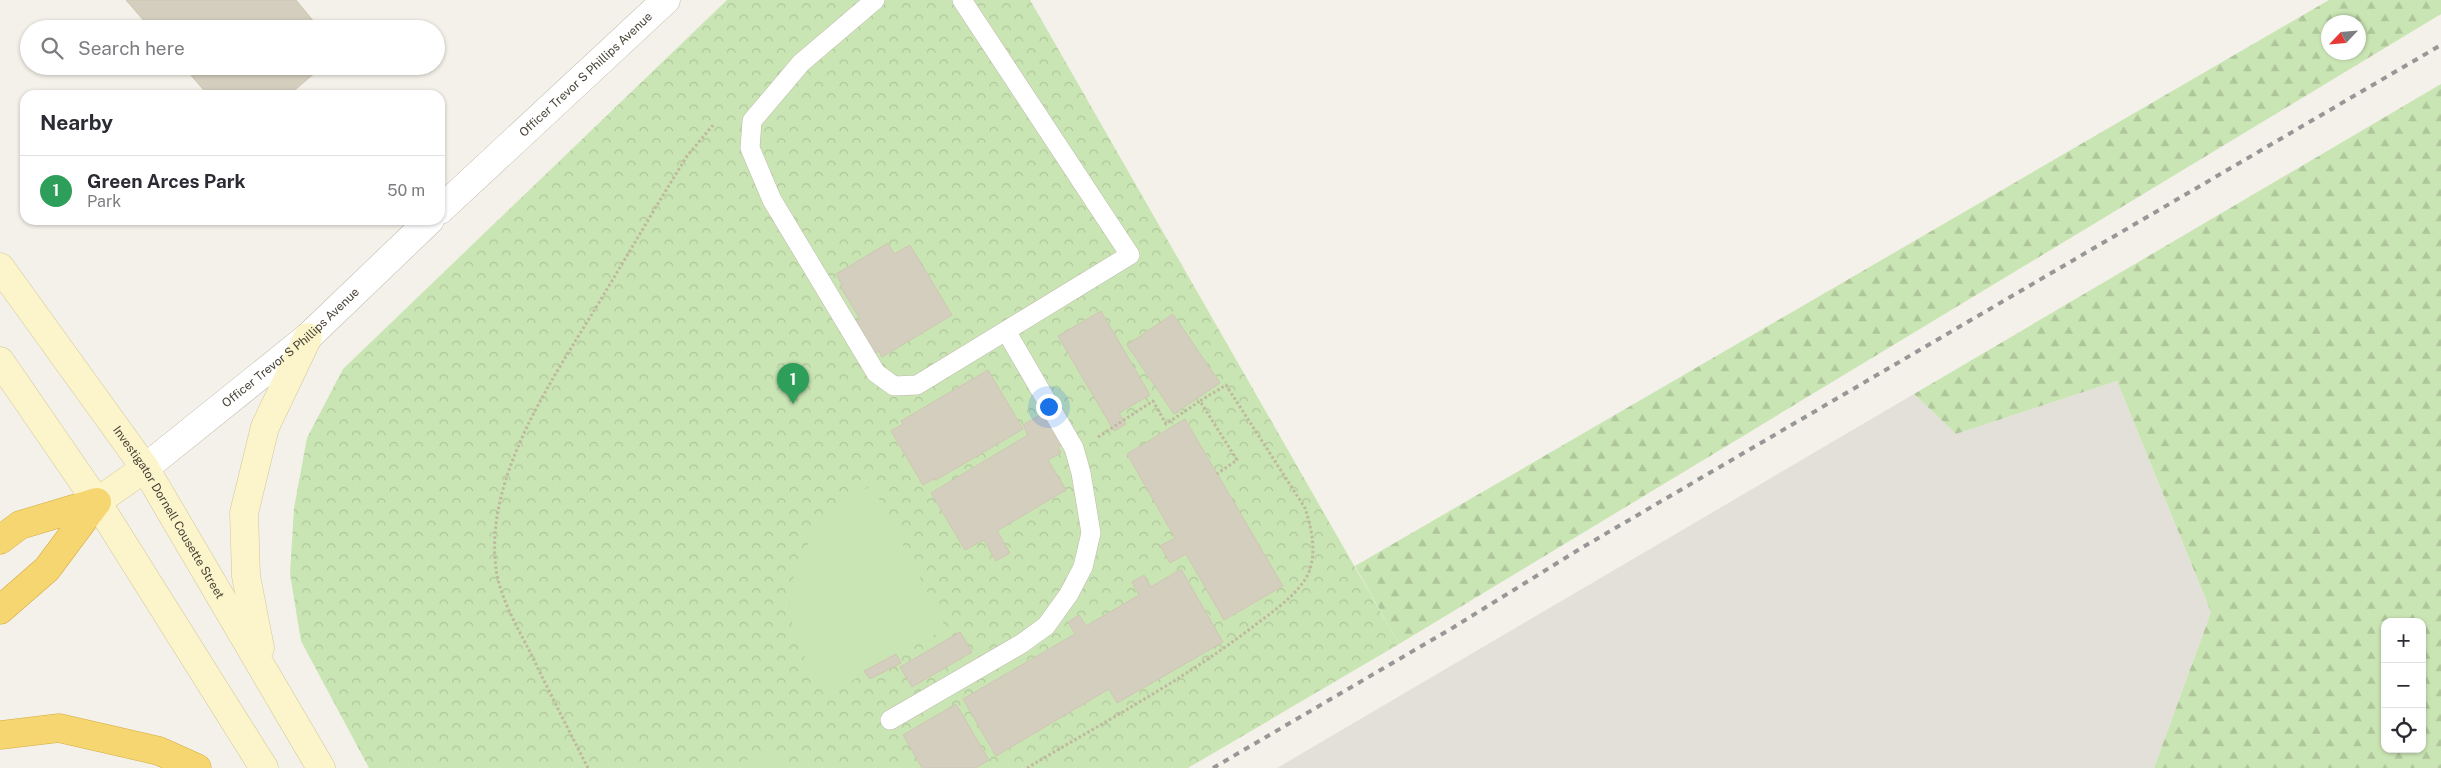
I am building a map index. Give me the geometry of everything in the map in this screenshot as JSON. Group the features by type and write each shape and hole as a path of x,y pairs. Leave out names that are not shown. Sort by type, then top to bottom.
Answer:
{"highway":[{"path":"0,540 20,526 96,502"},
{"path":"0,610 47,569 96,502"},
{"path":"0,735 59,728 159,751 197,768"}],"main road":[{"name":"Investigator Dornell Cousette Street","path":"0,267 145,468 321,768"},
{"path":"265,670 246,576 244,513 265,427 308,337"},
{"path":"0,361 96,502 264,768"},
{"path":"96,502 145,468"}],"street":[{"name":"Officer Trevor S Phillips Avenue","path":"445,205 666,0"},
{"name":"Officer Trevor S Phillips Avenue","path":"145,468 308,337 425,225"}],"lane":[{"path":"875,0 801,63 752,121 750,148 772,200 876,372 894,386 917,385 1130,255 962,0"},
{"path":"890,720 1021,644 1046,626 1069,594 1083,567 1091,533 1081,473 1074,448 1006,331"}],"path":[{"path":"588,768 516,624 503,593 496,569 496,527 504,486 515,451 540,400 682,164 713,125"},
{"path":"1028,768 1196,668 1275,610 1298,589 1307,576 1312,559 1312,540 1310,524 1304,508 1226,385 1200,401 1237,460 1217,474"}],"shaded area":[{"path":"2117,381 2211,612 2154,768 1277,768 1914,394 1956,434"}],"green space":[{"path":"727,0 1030,0 1399,644 1188,768 369,768 301,641 290,574 294,508 307,438 343,369"},
{"path":"2329,0 2441,0 2441,14 2366,59 2366,15 2321,15 2321,60 2365,60 1399,644 1355,566"},
{"path":"2441,84 2441,768 2154,768 2211,612 2117,381 1956,434 1914,394"},
{"path":"872,485 946,628 825,696 805,658 792,623 790,606 791,587 797,567 813,533 821,521 832,510"},
{"path":"770,746 783,768 733,768"}],"building":[{"path":"126,0 296,0 313,20 143,20"},
{"path":"191,75 312,75 295,90 204,90"},
{"path":"888,243 894,254 910,245 952,315 882,357 879,351 873,355 854,322 860,319 840,286 842,285 836,274"},
{"path":"1101,311 1150,395 1119,413 1126,424 1114,431 1058,336"},
{"path":"1173,314 1220,383 1174,414 1127,345"},
{"path":"988,370 1023,429 936,480 935,478 923,485 891,431 903,424 901,421"},
{"path":"1044,413 1063,444 1058,447 1061,453 1048,460 1066,490 997,531 1010,553 996,561 984,540 965,550 931,493 1028,435 1023,425"},
{"path":"1185,419 1283,586 1224,620 1186,554 1170,563 1160,546 1175,538 1127,454"},
{"path":"1181,569 1223,642 1117,703 1109,689 996,756 963,699 1075,634 1068,622 1079,615 1086,626 1139,595 1132,582 1144,575 1151,587"},
{"path":"960,632 972,652 912,687 900,667"},
{"path":"896,654 901,663 870,679 864,671"},
{"path":"956,704 989,760 976,768 922,768 903,735"}],"railway":[{"path":"1213,768 1454,627 1583,547 2441,45"}],"place":[{"name":"Green Arces Park","path":"793,404"}]}
